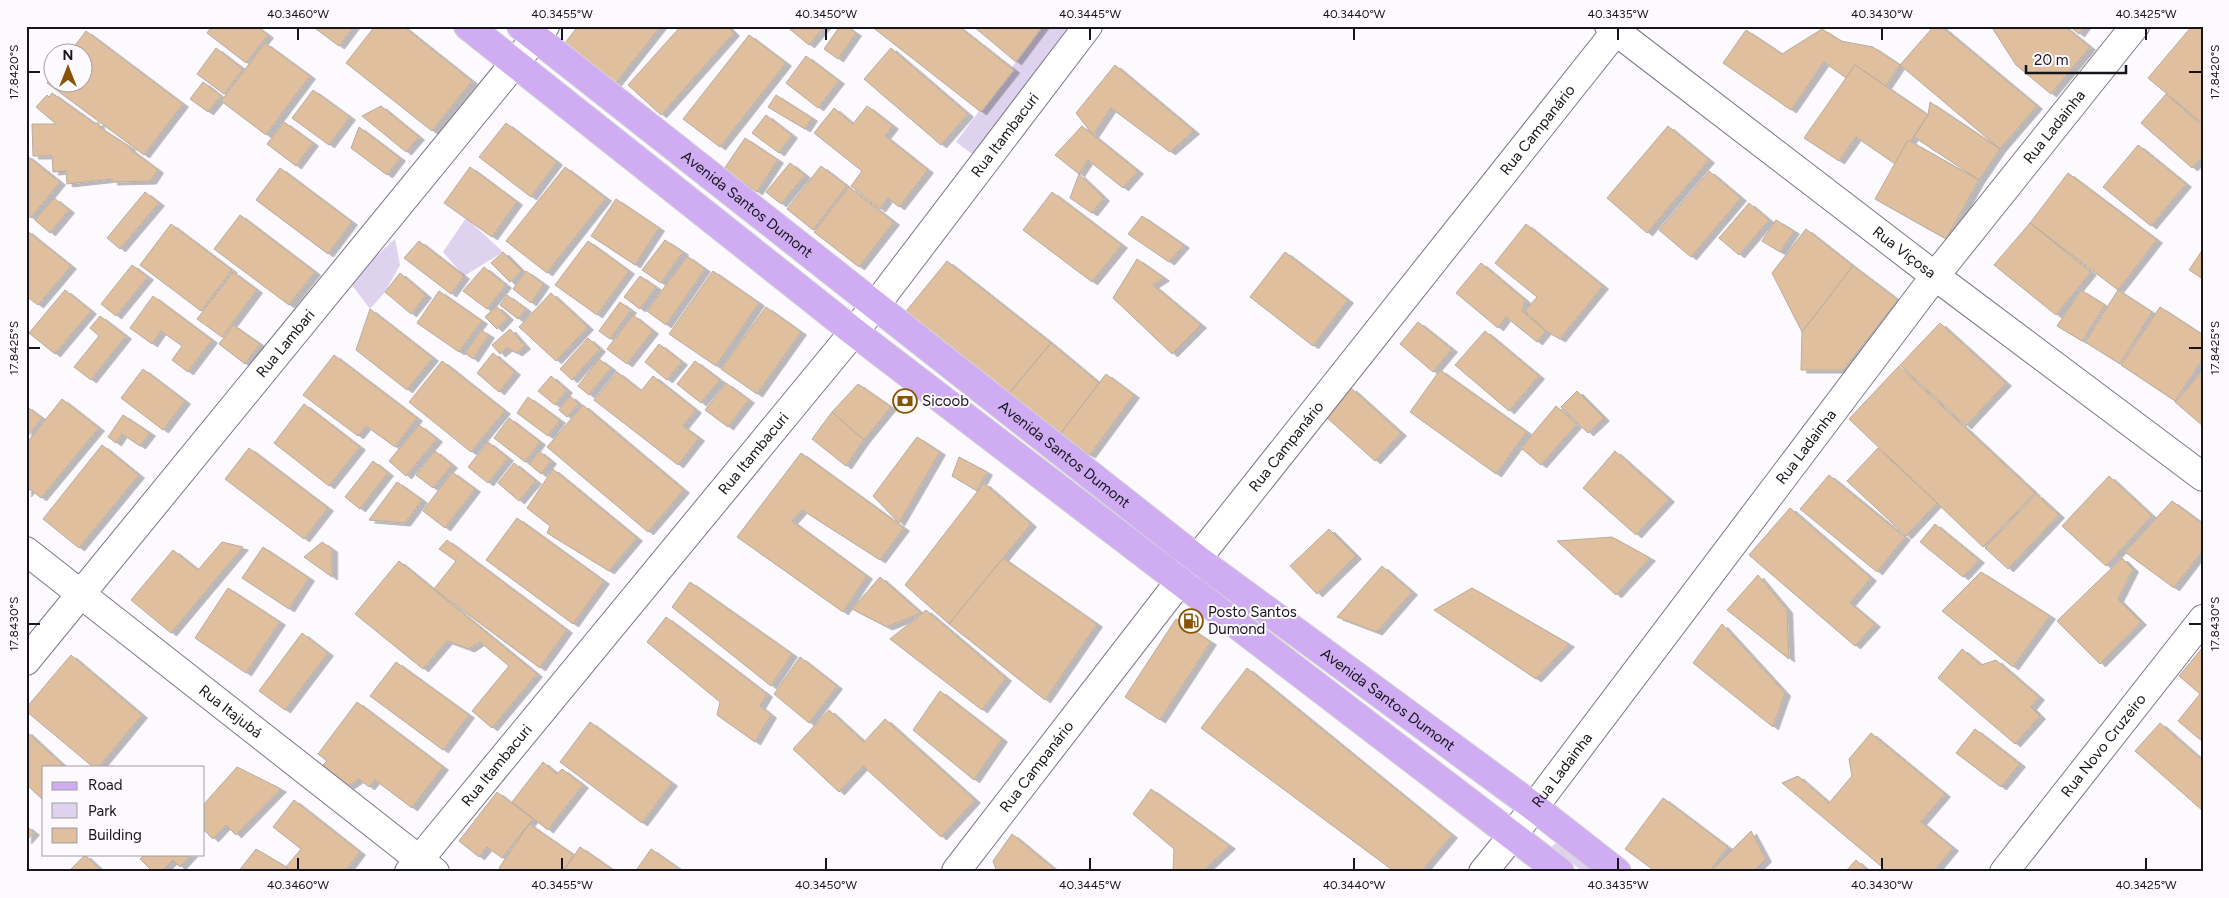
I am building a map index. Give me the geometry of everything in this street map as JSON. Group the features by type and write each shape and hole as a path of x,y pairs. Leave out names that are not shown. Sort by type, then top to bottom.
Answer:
{"main road":[{"name":"Avenida Santos Dumont","path":"468,26 854,332 1560,872"},
{"name":"Avenida Santos Dumont","path":"534,30 875,306 1197,559 1534,807 1617,872"}],"street":[{"name":"Rua Itambacuri","path":"421,868 875,306 1088,26"},
{"name":"Rua Ladainha","path":"1483,872 1513,835 1935,276 2135,26"},
{"name":"Rua Viçosa","path":"1615,28 1935,276 2203,477"},
{"name":"Rua Campanário","path":"956,871 1197,559 1615,28"},
{"name":"Rua Lambari","path":"26,661 516,63 534,30"},
{"name":"Rua Itajubá","path":"26,551 81,593 421,868"},
{"name":"Rua Novo Cruzeiro","path":"2004,872 2203,619"}],"green space":[{"path":"1043,26 1075,26 979,159 956,142"},
{"path":"466,218 503,252 464,276 443,252"},
{"path":"395,239 400,265 385,292 370,309 349,281"},
{"path":"1560,840 1600,872 1583,872 1551,847"}],"building":[{"path":"212,26 256,26 268,35 246,63 207,33"},
{"path":"312,26 354,26 339,46"},
{"path":"375,26 403,26 472,81 432,131 346,63"},
{"path":"578,26 661,26 616,83 565,43"},
{"path":"681,26 727,26 734,33 661,115 628,85"},
{"path":"786,26 825,26 809,45"},
{"path":"840,26 846,26 856,33 838,59 824,49"},
{"path":"871,26 958,26 1014,70 981,112"},
{"path":"973,26 1043,26 1016,62"},
{"path":"1934,26 1941,26 2037,106 2000,149 1900,65"},
{"path":"1991,26 2064,26 2090,47 2051,94 2016,65"},
{"path":"2069,26 2085,26 2079,34"},
{"path":"2192,26 2203,26 2203,124 2148,78"},
{"path":"1822,29 1841,41 1873,47 1900,65 1886,86 1855,65 1846,78 1824,62 1791,110 1723,63 1746,30 1782,54"},
{"path":"86,31 183,104 144,155 59,92 92,92 92,42 78,42"},
{"path":"749,35 786,63 720,147 683,119"},
{"path":"265,43 310,76 266,135 221,101"},
{"path":"216,48 243,69 224,94 197,74"},
{"path":"891,48 968,114 941,145 864,79"},
{"path":"806,56 839,81 818,108 786,83"},
{"path":"1115,65 1194,131 1170,152 1111,108 1093,135 1076,113"},
{"path":"1855,65 1928,115 1895,164 1856,137 1839,161 1804,138"},
{"path":"203,82 221,96 208,112 190,99"},
{"path":"313,90 350,117 329,145 292,118"},
{"path":"52,93 94,123 99,123 99,127 130,147 130,149 158,170 151,181 112,182 112,179 67,184 66,171 53,172 52,156 33,156 32,124 56,124 36,107 47,95 49,97"},
{"path":"2166,94 2203,126 2203,156 2192,168 2141,123"},
{"path":"776,95 812,118 805,129 768,107"},
{"path":"1930,102 2000,149 1979,180 1914,137 1928,115"},
{"path":"381,106 419,137 406,152 362,116"},
{"path":"867,106 893,126 885,136 928,170 899,207 888,198 880,209 851,186 862,171 814,133 834,108 853,124"},
{"path":"766,115 792,135 779,153 752,133"},
{"path":"284,122 313,143 296,166 267,144"},
{"path":"506,123 557,162 531,197 479,157"},
{"path":"1082,126 1138,171 1123,188 1088,160 1079,174 1055,155"},
{"path":"1668,126 1709,160 1647,233 1607,198"},
{"path":"359,127 400,158 387,175 351,148"},
{"path":"745,138 778,160 757,192 724,169"},
{"path":"1908,140 1979,180 1946,239 1875,199"},
{"path":"2138,145 2186,184 2151,226 2103,187"},
{"path":"26,155 60,182 31,218 26,214"},
{"path":"790,163 805,175 781,204 766,192"},
{"path":"821,166 847,186 813,230 787,209"},
{"path":"470,167 517,202 492,237 444,203"},
{"path":"565,167 606,198 547,273 506,241"},
{"path":"280,168 352,222 328,254 256,200"},
{"path":"1709,171 1741,198 1691,257 1659,230"},
{"path":"2068,173 2157,240 2118,290 2030,223"},
{"path":"1079,174 1104,198 1092,213 1070,198"},
{"path":"849,187 894,222 859,267 814,232"},
{"path":"145,192 159,203 120,249 107,238"},
{"path":"1052,192 1122,245 1092,282 1023,230"},
{"path":"54,198 69,210 50,233 35,220"},
{"path":"616,199 659,228 635,265 591,236"},
{"path":"1749,203 1769,220 1739,255 1719,238"},
{"path":"240,215 315,272 289,305 214,249"},
{"path":"1142,216 1184,245 1169,262 1128,234"},
{"path":"1776,220 1794,231 1780,252 1762,241"},
{"path":"2030,223 2091,272 2056,315 1994,265"},
{"path":"171,224 232,270 201,311 140,265"},
{"path":"1526,224 1603,286 1560,339 1546,331 1525,311 1537,297 1495,263"},
{"path":"1806,229 1853,266 1802,332 1772,273"},
{"path":"26,230 71,266 38,305 26,296"},
{"path":"665,240 683,252 661,283 642,270"},
{"path":"419,241 464,276 451,294 404,258"},
{"path":"588,241 629,271 597,315 555,285"},
{"path":"2203,249 2203,279 2189,270"},
{"path":"503,252 522,271 510,282 491,263"},
{"path":"1285,252 1348,300 1313,346 1250,297"},
{"path":"687,256 705,269 666,325 647,311"},
{"path":"1137,259 1164,278 1153,285 1201,325 1172,354 1113,298"},
{"path":"947,261 1051,343 1006,397 903,315"},
{"path":"1481,263 1525,300 1522,311 1546,331 1537,342 1506,317 1498,328 1456,293"},
{"path":"132,265 148,277 116,316 101,304"},
{"path":"1853,266 1898,300 1843,370 1801,370 1802,332"},
{"path":"484,267 506,285 487,309 463,291"},
{"path":"526,271 544,284 531,303 513,289"},
{"path":"713,271 759,303 716,366 669,334"},
{"path":"233,272 257,290 222,337 197,319"},
{"path":"400,273 426,295 411,314 385,292"},
{"path":"640,276 656,287 640,309 624,297"},
{"path":"65,290 91,311 55,354 29,333"},
{"path":"2081,290 2105,305 2082,341 2057,326"},
{"path":"2118,290 2152,312 2120,364 2085,342"},
{"path":"439,291 482,321 459,352 417,323"},
{"path":"551,293 588,327 556,361 519,327"},
{"path":"507,295 526,309 518,319 500,305"},
{"path":"153,296 212,340 188,372 172,360 182,346 161,331 152,344 130,328"},
{"path":"620,302 631,310 610,339 599,331"},
{"path":"496,306 508,317 497,329 485,317"},
{"path":"766,307 801,332 757,394 721,369"},
{"path":"2160,307 2203,335 2203,359 2175,401 2121,365"},
{"path":"370,309 433,358 407,390 356,350"},
{"path":"633,315 653,331 627,364 607,349"},
{"path":"100,316 126,336 91,380 74,367 99,336 90,328"},
{"path":"1418,322 1452,349 1433,372 1400,344"},
{"path":"1940,323 2006,383 1966,426 1900,365"},
{"path":"233,325 260,344 245,364 219,344"},
{"path":"510,329 525,346 517,353 507,348 500,354 492,345"},
{"path":"481,330 489,335 473,359 465,353"},
{"path":"1485,331 1539,376 1509,411 1455,365"},
{"path":"588,338 600,349 572,380 560,369"},
{"path":"1051,343 1099,383 1058,437 1006,397"},
{"path":"659,344 682,362 667,380 645,362"},
{"path":"493,353 515,372 499,392 477,373"},
{"path":"334,355 417,418 395,447 366,426 358,436 303,395"},
{"path":"599,359 611,368 589,395 578,386"},
{"path":"442,361 505,411 471,452 409,402"},
{"path":"695,361 720,380 701,403 677,384"},
{"path":"1899,366 2035,493 1983,547 1849,419"},
{"path":"143,369 185,401 163,430 121,398"},
{"path":"1440,370 1527,432 1496,474 1410,412"},
{"path":"2203,370 2203,426 2175,402"},
{"path":"617,372 641,391 653,376 696,410 683,426 699,438 678,465 594,400"},
{"path":"1106,374 1134,395 1090,455 1058,437"},
{"path":"551,376 567,390 555,405 538,391"},
{"path":"726,383 749,400 728,427 705,410"},
{"path":"858,384 891,407 864,440 832,412"},
{"path":"1351,388 1401,433 1375,461 1325,416"},
{"path":"1577,391 1604,418 1588,433 1561,407"},
{"path":"570,396 579,404 567,417 559,410"},
{"path":"528,397 560,420 548,436 517,413"},
{"path":"62,399 99,428 41,498 30,489 26,494 26,444"},
{"path":"304,404 360,447 329,486 274,443"},
{"path":"583,405 684,490 648,532 547,447"},
{"path":"26,406 42,418 26,438"},
{"path":"1556,406 1577,424 1541,465 1521,448"},
{"path":"832,412 864,440 846,466 812,439"},
{"path":"123,415 150,433 140,446 122,434 116,443 108,437"},
{"path":"509,418 540,442 525,462 494,438"},
{"path":"419,425 437,439 406,476 389,461"},
{"path":"917,437 940,452 899,523 873,496"},
{"path":"488,442 508,458 488,483 468,467"},
{"path":"102,445 139,475 79,548 43,519"},
{"path":"249,448 328,508 304,539 225,479"},
{"path":"1878,448 1937,503 1906,536 1847,481"},
{"path":"435,451 452,465 433,488 416,475"},
{"path":"539,451 551,461 541,474 529,464"},
{"path":"1615,451 1669,499 1636,535 1583,488"},
{"path":"801,453 904,528 880,560 802,510 792,521 867,576 843,612 737,537"},
{"path":"959,457 987,472 977,491 952,476"},
{"path":"373,461 388,473 360,509 345,497"},
{"path":"514,463 536,481 519,501 498,483"},
{"path":"553,469 637,538 609,571 547,533 550,526 527,508"},
{"path":"452,472 475,489 445,528 423,511"},
{"path":"1829,475 1905,537 1877,572 1800,509"},
{"path":"2109,476 2152,516 2106,566 2062,526"},
{"path":"397,482 422,500 405,523 369,520"},
{"path":"984,483 1031,524 949,624 905,585"},
{"path":"2036,494 2059,515 2008,569 1985,548"},
{"path":"2172,501 2203,524 2203,550 2174,588 2125,552"},
{"path":"1790,508 1871,578 1850,603 1875,624 1855,646 1749,555"},
{"path":"517,518 604,581 573,624 486,560"},
{"path":"1935,524 1979,560 1963,577 1920,542"},
{"path":"1329,529 1356,556 1317,594 1290,566"},
{"path":"1612,537 1650,558 1616,595 1557,541"},
{"path":"447,540 567,630 540,668 434,589 456,561 439,549"},
{"path":"222,542 243,547 171,633 131,600 173,550 198,570"},
{"path":"322,542 332,549 332,577 304,557"},
{"path":"263,547 309,578 289,609 242,578"},
{"path":"1003,558 1097,624 1045,700 949,624"},
{"path":"2122,558 2133,569 2118,599 2141,622 2100,664 2057,621"},
{"path":"399,561 537,674 492,728 472,711 509,666 480,642 469,649 447,641 423,669 355,614"},
{"path":"1382,566 1412,592 1377,632 1337,617"},
{"path":"1981,572 2050,616 2013,667 1942,611"},
{"path":"1758,575 1787,610 1789,659 1727,610"},
{"path":"880,577 921,613 887,627 852,609"},
{"path":"690,582 792,654 771,686 672,607"},
{"path":"228,588 280,622 246,673 195,638"},
{"path":"1472,588 1569,644 1536,679 1434,610"},
{"path":"926,610 1006,678 982,710 890,639"},
{"path":"666,617 767,694 760,706 771,715 755,742 717,715 720,702 647,642"},
{"path":"1176,619 1211,642 1160,720 1125,697"},
{"path":"1722,624 1785,693 1773,727 1693,663"},
{"path":"302,633 328,653 285,710 259,691"},
{"path":"2203,647 2203,742 2178,721 2200,694 2179,676"},
{"path":"1962,649 1981,665 1996,660 2039,697 2031,707 2040,716 2015,744 1938,678"},
{"path":"71,655 142,715 100,766 92,766 26,711 26,708"},
{"path":"800,657 837,686 809,723 774,694"},
{"path":"396,662 469,715 443,750 370,696"},
{"path":"1247,668 1452,835 1421,872 1395,872 1201,728"},
{"path":"940,691 1002,739 974,780 913,730"},
{"path":"357,702 443,767 412,808 375,780 369,787 359,779 349,786 322,766 327,761 318,754"},
{"path":"829,710 864,742 885,719 975,800 941,837 863,766 839,792 793,749"},
{"path":"590,722 672,783 642,823 560,762"},
{"path":"2160,723 2203,761 2203,811 2135,751"},
{"path":"1975,729 2020,764 2001,787 1956,753"},
{"path":"26,731 64,766 42,766 42,799 26,784"},
{"path":"1871,733 1945,794 1921,822 1953,848 1933,872 1888,872 1782,783 1798,776 1829,803 1852,776 1849,759"},
{"path":"543,762 557,774 562,769 583,785 548,830 512,802"},
{"path":"237,767 281,789 236,835 226,825 213,839 205,831 205,803"},
{"path":"1151,789 1230,846 1202,872 1173,872 1174,849 1133,814"},
{"path":"497,792 533,819 502,858 487,847 479,857 459,841"},
{"path":"1663,798 1728,847 1709,872 1656,872 1625,849"},
{"path":"294,800 360,852 345,872 292,872 286,867 301,849 273,827"},
{"path":"529,824 574,855 562,872 505,872 499,868"},
{"path":"26,826 34,832 26,841"},
{"path":"1751,831 1766,859 1753,872 1710,872"},
{"path":"1012,834 1058,872 997,872 993,861"},
{"path":"580,847 616,872 563,872"},
{"path":"256,849 286,867 291,872 238,872"},
{"path":"651,849 684,872 635,872"},
{"path":"86,856 103,872 68,872"},
{"path":"143,856 190,856 180,867 173,860 161,872 153,872 140,859"},
{"path":"1856,860 1869,872 1845,872"}],"place":[{"name":"Sicoob","path":"905,401"},
{"name":"Posto Santos Dumond","path":"1191,621"}]}
